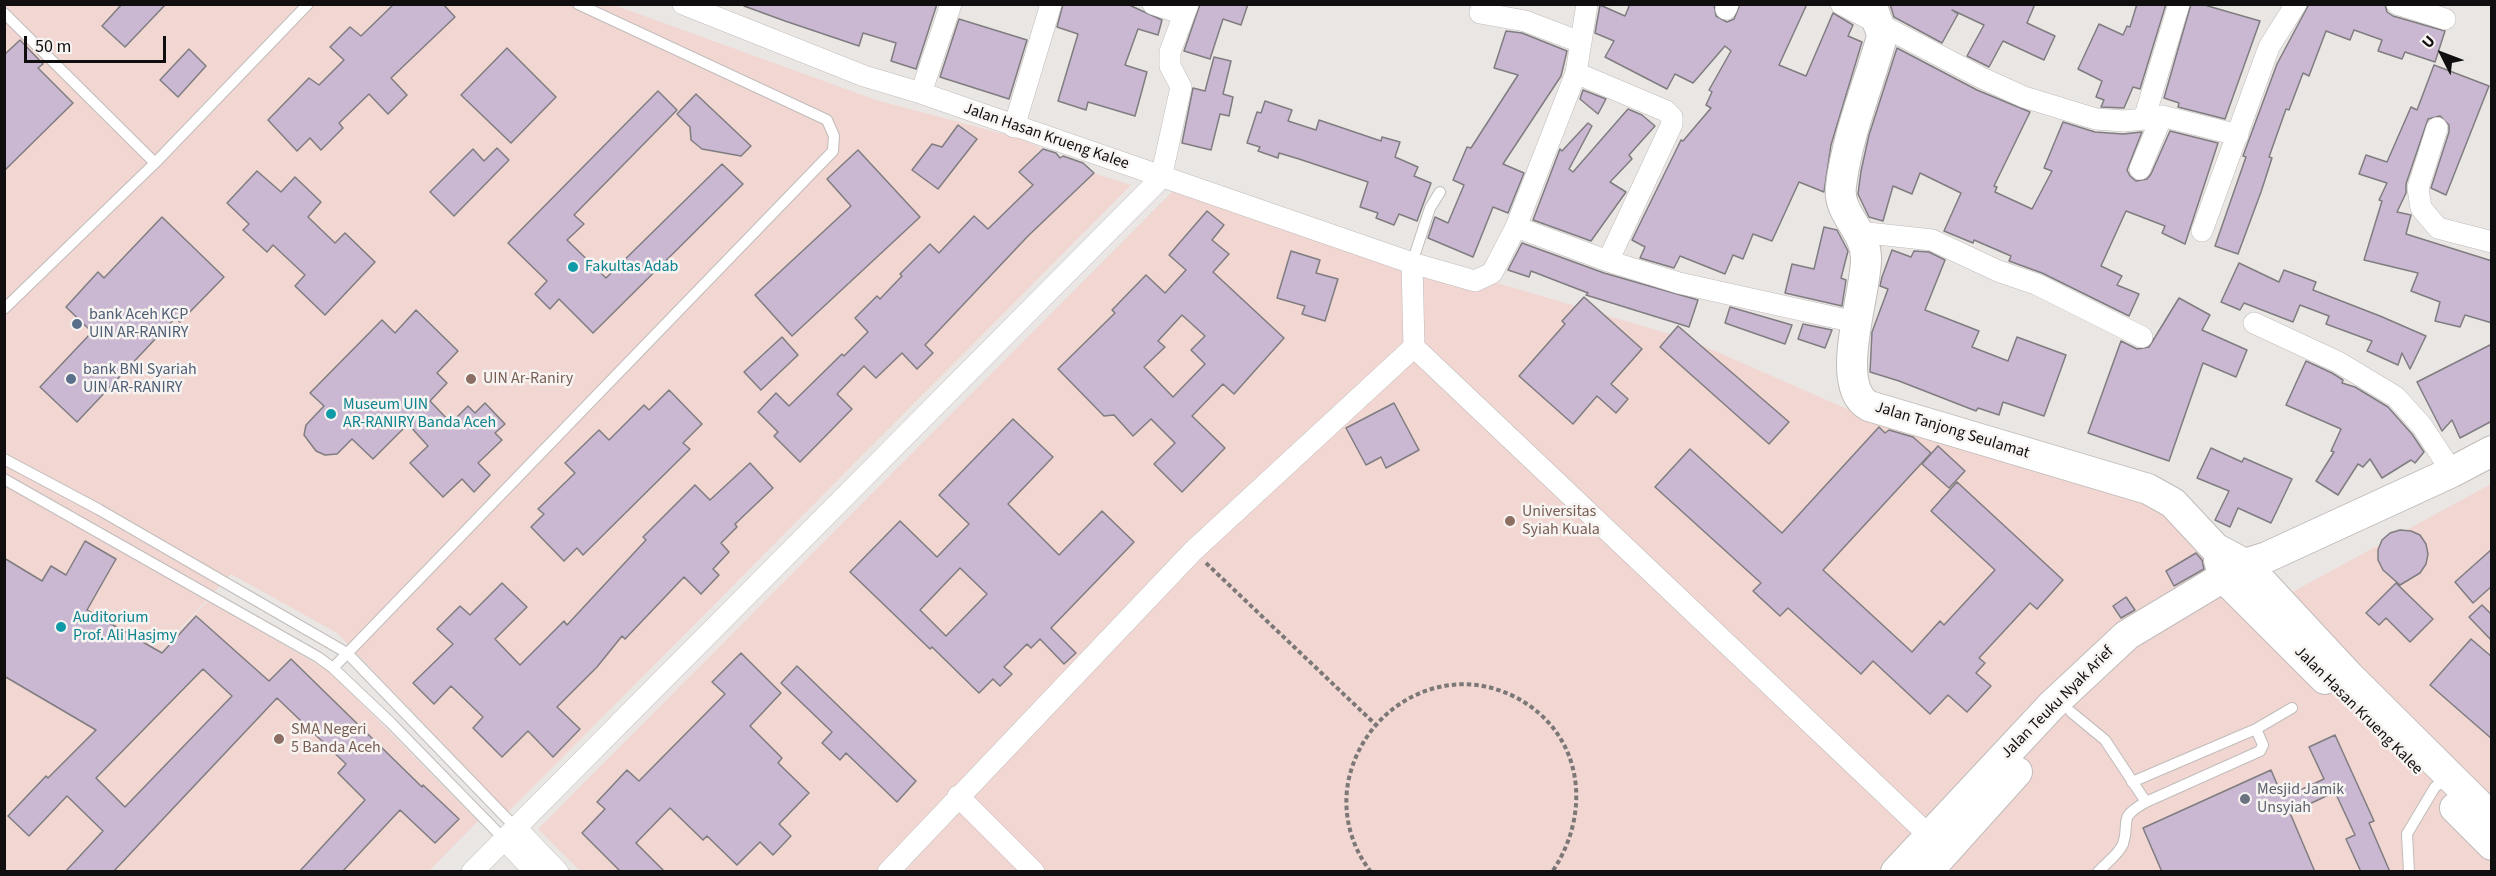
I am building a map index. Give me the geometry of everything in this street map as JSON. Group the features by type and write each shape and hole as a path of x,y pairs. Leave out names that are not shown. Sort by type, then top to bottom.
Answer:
{"street":[{"name":"Jalan Hasan Krueng Kalee","path":"683,4 864,76 921,93 1412,263 1475,281 1492,273 1516,227 1576,73 1587,4"},
{"path":"921,93 951,4"},
{"path":"1014,127 1051,4"},
{"path":"472,872 1161,178 1181,87 1170,66 1170,52 1186,10 1153,4"},
{"path":"1483,4 1480,13 1525,21 1580,42"},
{"path":"1841,4 1874,13 1982,78 2024,97 2096,119 2124,121 2153,117 2238,135"},
{"path":"2140,170 2180,4"},
{"path":"2202,231 2269,47 2296,4"},
{"path":"2397,4 2445,19"},
{"name":"Jalan Tanjong Seulamat","path":"1874,13 1882,34 1881,40 1852,130 1840,188 1843,209 1859,232 1866,257 1855,322 1852,380 1857,396 1864,404 1977,440 2148,489 2173,503 2215,548 2246,573"},
{"path":"1576,73 1666,111 1672,117 1672,124 1608,261"},
{"path":"2437,128 2418,188 2421,208 2438,228 2492,242"},
{"path":"1516,227 1608,261 1679,283 1855,322"},
{"path":"1859,232 1932,240 1998,271 2036,284 2142,337"},
{"path":"1412,263 1414,347 1934,852"},
{"path":"2254,323 2338,362 2396,397 2422,426 2452,472"},
{"path":"888,872 1193,551 1414,347"},
{"name":"Jalan Teuku Nyak Arief","path":"1934,852 2052,705 2127,635 2174,605 2246,573 2492,451"},
{"name":"Jalan Hasan Krueng Kalee","path":"2246,573 2349,676 2443,782 2492,845"},
{"name":"Jalan Teuku Nyak Arief","path":"1896,872 1934,852 2071,712 2125,661 2246,573"},
{"name":"Jalan Hasan Krueng Kalee","path":"2443,782 2492,818"},
{"path":"958,796 1034,872"},
{"path":"510,834 535,872"},
{"path":"510,834 558,872"}],"lane":[{"path":"4,309 155,163 308,4"},
{"path":"333,668 833,151 834,136 827,120 578,4"},
{"path":"4,13 155,163"},
{"path":"1412,263 1430,208 1440,192"},
{"path":"4,459 154,541 347,653 425,736 510,834"},
{"path":"4,479 318,657 333,668 414,747 510,834"},
{"path":"57,508 66,492"},
{"path":"143,559 154,541"},
{"path":"2132,782 2256,729 2292,708"},
{"path":"2071,712 2104,740 2146,802"},
{"path":"2098,872 2123,845 2127,816 2134,809 2260,751 2263,745 2256,729"},
{"path":"414,747 425,736"},
{"path":"2409,872 2407,834 2443,782"}],"path":[{"path":"1193,551 1375,724"},
{"path":"1371,872 1361,859 1348,825 1346,789 1355,754 1375,724 1398,704 1425,690 1455,684 1485,687 1514,697 1539,714 1559,737 1572,765 1577,794 1575,825 1564,853 1551,872"}],"shaded area":[{"name":"UIN Ar-Raniry","path":"5,5 614,5 876,100 1022,139 1093,173 1131,185 508,812 337,633 231,574 88,727 208,601 329,671 478,821 429,871 342,871 361,805 299,871 113,871 135,798 65,871 5,872","holes":["197,616 254,668 230,694 173,642","201,671 140,734 115,709","255,672 161,819 137,795","316,683 355,721 329,748 290,710","113,712 137,736 97,777 73,753","364,730 416,782 382,816 338,773 359,751 351,743","71,754 115,797 93,820 48,777","45,776 67,796 30,835 8,816","423,786 435,843 401,809"]},
{"name":"Universitas Syiah Kuala","path":"1176,188 1690,340 1847,409 2146,497 2285,596 2491,484 2491,871 581,872 538,829"}],"building":[{"path":"122,4 166,4 125,47 102,26"},
{"path":"394,4 443,4 455,17 391,78 407,95 388,114 369,94 339,123 343,128 321,150 310,138 297,151 268,120 309,78 319,85 344,60 330,47 350,27 361,36"},
{"path":"744,4 937,4 916,69 891,61 896,43 863,33 859,46 785,21 744,6"},
{"path":"1063,4 1127,4 1162,20 1158,35 1138,29 1125,65 1147,72 1135,116 1088,102 1086,110 1058,101 1078,34 1057,27"},
{"path":"1200,4 1248,4 1241,25 1223,19 1210,59 1184,51"},
{"path":"1630,4 1714,4 1716,16 1727,22 1734,19 1740,4 1807,4 1779,65 1806,76 1833,13 1853,25 1848,36 1862,42 1831,145 1824,192 1799,182 1772,241 1753,234 1743,259 1733,255 1725,274 1680,256 1674,268 1640,258 1645,247 1632,240 1681,140 1683,141 1711,108 1706,105 1712,92 1709,90 1731,51 1725,46 1693,83 1675,74 1667,89 1605,57 1614,41 1595,33 1600,5 1625,16"},
{"path":"1890,4 2035,4 2027,23 2055,36 2044,60 2003,41 1989,67 1967,56 1984,25 1952,10 1958,14 1942,43 1894,17"},
{"path":"2137,4 2166,4 2140,89 2133,87 2124,108 2101,107 2104,100 2096,97 2102,81 2078,69 2099,24 2123,35 2127,26 2130,27"},
{"path":"2191,4 2201,4 2260,21 2225,119 2178,107 2179,103 2164,98"},
{"path":"2309,4 2385,4 2387,12 2393,16 2445,31 2435,62 2405,52 2402,59 2378,51 2382,40 2354,30 2350,40 2326,31 2309,76 2303,73 2289,110 2286,109 2269,157 2272,158 2261,192 2238,254 2215,246 2246,157 2243,156 2277,64"},
{"path":"959,19 1027,40 1009,99 940,77"},
{"path":"1506,31 1522,33 1567,51 1561,76 1503,164 1524,173 1508,213 1493,207 1473,257 1428,238 1435,217 1448,223 1464,185 1453,180 1467,147 1471,148 1518,75 1494,68"},
{"path":"20,40 43,64 38,68 73,103 4,171 4,55"},
{"path":"507,48 556,97 511,143 461,95"},
{"path":"1897,48 1977,90 2030,112 1994,186 1997,187 1995,192 2032,209 2052,171 2044,168 2063,122 2095,132 2123,134 2142,132 2127,170 2136,181 2147,179 2151,174 2170,131 2218,143 2185,244 2162,233 2165,226 2126,211 2101,266 2122,276 2117,285 2139,294 2129,316 2042,273 2009,261 2011,256 1974,240 1973,243 1944,231 1961,193 1920,173 1912,194 1893,186 1883,221 1869,217 1858,194 1861,171 1869,135"},
{"path":"189,49 206,66 178,97 160,80"},
{"path":"1214,57 1231,61 1223,94 1233,97 1229,116 1220,114 1211,150 1182,143 1193,88 1205,91"},
{"path":"2434,65 2489,86 2446,195 2431,188 2449,132 2449,125 2440,116 2428,119 2406,184 2406,193 2397,212 2411,215 2406,234 2492,261 2492,323 2465,315 2460,327 2435,321 2440,302 2411,291 2418,273 2364,260 2382,201 2379,200 2387,183 2359,174 2366,155 2387,162 2411,107 2417,110"},
{"path":"1583,90 1606,99 1598,114 1580,99"},
{"path":"658,91 677,110 574,215 584,224 567,240 606,278 722,164 743,184 593,333 559,299 550,309 535,294 547,281 508,243"},
{"path":"696,94 751,146 741,156 702,149 691,140 690,127 677,114"},
{"path":"1265,101 1292,110 1288,121 1316,130 1319,120 1381,141 1382,137 1400,142 1395,157 1418,167 1414,176 1431,183 1417,221 1399,214 1394,225 1376,218 1378,213 1360,207 1368,182 1279,153 1278,158 1258,151 1260,147 1247,143 1257,112 1261,113"},
{"path":"1628,109 1642,115 1655,126 1629,155 1632,159 1610,182 1626,192 1591,241 1533,220 1560,149 1562,151 1588,123 1592,126 1569,169 1573,172"},
{"path":"958,125 977,139 938,189 912,170 932,144 942,147"},
{"path":"497,148 509,160 454,216 430,192 473,149 484,161"},
{"path":"1043,149 1056,153 1060,158 1063,156 1083,163 1094,173 1028,236 925,345 933,353 917,369 902,353 876,378 864,366 837,394 852,409 800,462 774,436 778,432 758,412 776,393 789,406 842,354 844,356 868,332 855,318 877,296 880,299 902,276 900,274 930,244 939,253 974,216 988,229 1033,185 1019,172"},
{"path":"858,150 920,217 792,336 755,295 851,206 827,179"},
{"path":"257,171 281,192 295,177 321,202 308,217 335,243 345,233 375,262 325,315 295,286 305,275 273,245 267,252 243,230 249,224 227,203"},
{"path":"1207,211 1224,225 1212,240 1229,254 1213,272 1284,338 1234,394 1223,384 1192,416 1225,448 1182,492 1154,464 1175,443 1151,419 1133,436 1114,415 1104,416 1058,369 1115,313 1112,310 1146,275 1165,293 1186,270 1169,255","holes":["1182,315 1205,336 1191,350 1205,364 1173,397 1144,367 1165,347 1158,341"]},
{"path":"162,217 224,277 180,322 175,318 77,422 40,387 92,332 66,307 98,272 104,278"},
{"path":"1824,227 1837,230 1848,251 1841,278 1846,280 1842,306 1785,293 1792,264 1814,269"},
{"path":"1522,243 1604,273 1698,300 1689,327 1586,295 1588,293 1531,271 1529,277 1508,270"},
{"path":"1892,250 1911,257 1914,251 1929,252 1945,260 1925,310 1979,331 1972,347 2008,361 2017,337 2066,355 2044,416 2003,402 1999,415 1978,408 1976,411 1870,372 1872,332 1888,289 1880,286"},
{"path":"1291,251 1320,260 1316,273 1338,279 1325,321 1302,314 1305,306 1277,298"},
{"path":"2239,263 2279,282 2284,270 2316,282 2313,290 2426,336 2410,369 2402,353 2398,365 2367,351 2372,341 2326,324 2329,316 2300,305 2293,322 2244,303 2240,310 2221,302"},
{"path":"1584,297 1642,349 1611,384 1628,399 1616,413 1597,396 1573,424 1519,376 1565,324 1562,321"},
{"path":"2179,298 2210,315 2202,330 2247,350 2236,377 2203,363 2169,461 2088,433 2121,341 2137,349 2149,347"},
{"path":"1730,307 1792,325 1785,344 1725,323"},
{"path":"416,310 458,351 437,373 447,383 430,401 451,423 468,406 475,413 485,403 505,424 495,433 502,440 478,463 490,475 474,492 462,479 443,497 410,463 428,446 408,424 373,459 352,439 337,454 325,455 316,451 304,435 306,425 324,406 310,393 382,320 395,333"},
{"path":"1803,324 1832,330 1825,348 1798,339"},
{"path":"1678,326 1789,422 1769,444 1660,347"},
{"path":"782,337 798,355 761,390 744,372"},
{"path":"2492,344 2492,421 2460,438 2452,420 2442,431 2417,382"},
{"path":"2306,361 2332,373 2343,380 2342,383 2355,387 2388,407 2412,434 2424,452 2415,463 2411,460 2382,478 2370,459 2363,467 2358,464 2338,495 2316,481 2334,452 2331,451 2341,429 2286,405"},
{"path":"669,390 702,424 683,443 690,449 583,555 577,548 564,561 531,527 544,514 538,509 575,473 565,463 599,430 609,440 644,405 649,410"},
{"path":"1394,403 1419,450 1386,468 1381,457 1366,465 1346,428"},
{"path":"1013,419 1053,457 1008,504 1059,555 1102,511 1134,542 1051,628 1076,653 1064,664 1040,639 1031,648 1027,644 1004,667 1012,674 1000,686 993,679 979,693 850,572 900,521 937,557 969,524 939,495","holes":["960,568 987,594 946,636 920,610"]},
{"path":"1879,427 1885,433 1889,430 1913,437 1931,453 1823,570 1912,652 1940,621 1944,625 1995,570 1931,511 1957,482 2063,580 2037,609 2030,603 1979,658 1985,663 1976,673 1991,686 1967,712 1948,695 1930,714 1873,661 1861,674 1788,608 1780,616 1753,591 1761,583 1655,487 1690,449 1782,533"},
{"path":"1938,446 1965,471 1949,488 1922,464"},
{"path":"2211,448 2242,462 2244,458 2292,479 2271,523 2238,508 2230,527 2215,520 2229,491 2197,478"},
{"path":"750,463 773,488 735,524 737,527 721,543 729,552 713,569 719,575 701,594 684,577 625,639 622,636 597,667 557,707 580,729 553,757 528,731 502,757 473,728 483,717 451,686 434,704 413,683 453,644 437,629 460,606 470,615 502,583 527,607 495,639 520,665 564,621 567,625 646,540 643,537 695,485 710,500"},
{"path":"2400,530 2420,535 2426,544 2428,554 2426,564 2420,573 2400,585 2383,570 2378,560 2378,550 2382,540 2390,533"},
{"path":"85,541 116,559 87,610 162,653 196,616 269,681 291,659 422,787 423,785 459,819 435,843 400,810 342,872 299,872 365,800 338,773 346,764 277,698 113,872 65,872 103,831 67,796 29,836 8,816 46,776 48,778 96,730 4,676 4,558 42,581 51,566 66,575","holes":["203,669 232,696 125,807 96,778"]},
{"path":"2492,549 2492,586 2473,603 2455,582"},
{"path":"2196,553 2202,560 2204,569 2174,586 2166,571"},
{"path":"2396,583 2433,619 2410,642 2386,618 2379,625 2366,613"},
{"path":"2126,597 2135,610 2121,618 2113,606"},
{"path":"2482,605 2492,615 2492,641 2469,617"},
{"path":"2471,639 2492,657 2492,739 2430,685"},
{"path":"741,653 781,693 750,726 782,758 778,763 809,793 779,824 791,836 773,855 760,842 737,865 707,836 703,840 670,808 636,843 665,872 621,872 582,833 605,809 597,802 627,770 639,781 725,694 712,682"},
{"path":"797,666 916,781 897,802 846,753 840,760 822,743 832,732 781,683"},
{"name":"Mesjid Jamik Unsyiah","path":"2335,735 2374,821 2369,823 2390,872 2361,872 2346,839 2355,835 2335,792 2290,813 2315,872 2162,872 2143,828 2271,770 2283,798 2324,779 2309,747"}],"place":[{"name":"Fakultas Adab","path":"573,267"},
{"name":"bank Aceh KCP UIN AR-RANIRY","path":"77,324"},
{"name":"bank BNI Syariah UIN AR-RANIRY","path":"71,379"},
{"name":"UIN Ar-Raniry","path":"471,379"},
{"name":"Museum UIN AR-RANIRY Banda Aceh","path":"331,414"},
{"name":"Universitas Syiah Kuala","path":"1510,521"},
{"name":"Auditorium Prof. Ali Hasjmy","path":"61,627"},
{"name":"SMA Negeri 5 Banda Aceh","path":"279,739"},
{"name":"Mesjid Jamik Unsyiah","path":"2245,799"}]}
